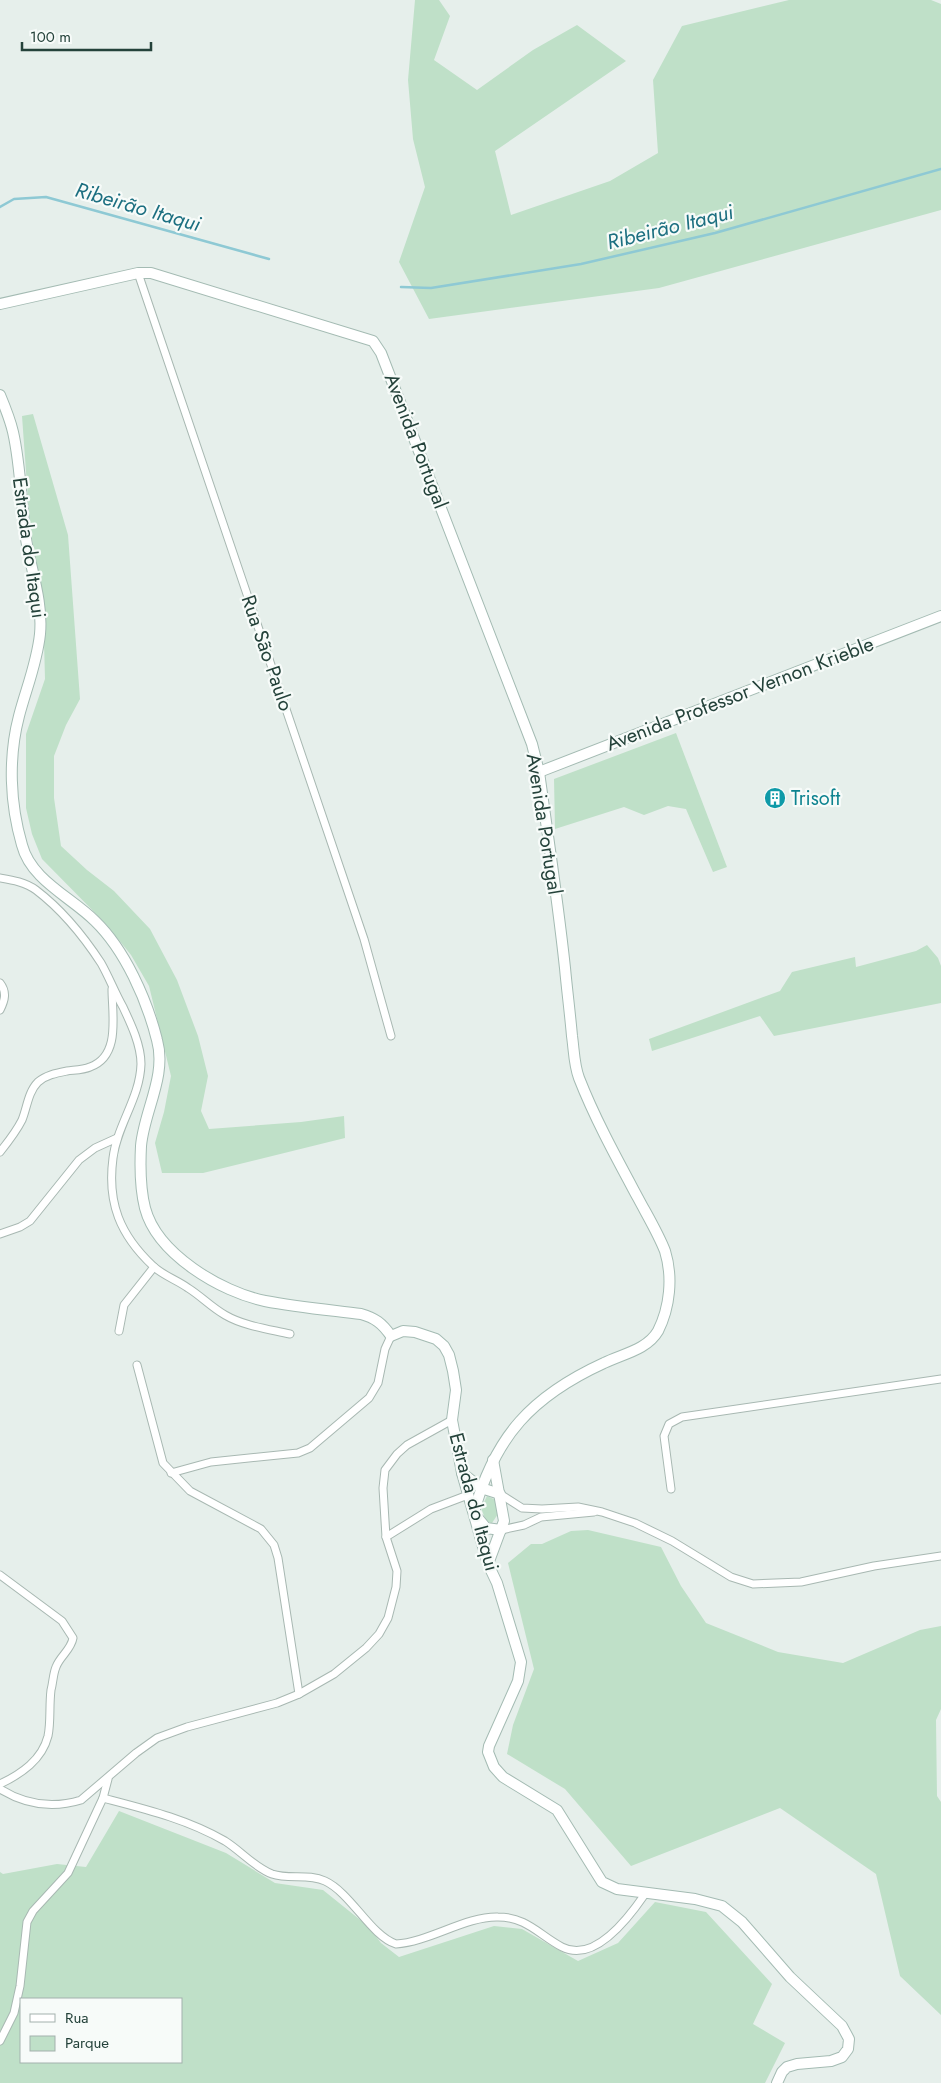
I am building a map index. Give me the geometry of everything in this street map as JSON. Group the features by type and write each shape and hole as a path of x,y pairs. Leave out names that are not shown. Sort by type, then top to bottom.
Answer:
{"street":[{"name":"Avenida Portugal","path":"0,304 138,273 163,275 372,341 377,346 484,614 532,744 539,772 578,1077 665,1252 669,1277 668,1296 658,1330 647,1344 603,1363 546,1396 504,1440 481,1488 474,1512"},
{"name":"Rua São Paulo","path":"138,273 364,939 391,1036"},
{"name":"Estrada do Itaqui","path":"0,395 14,434 22,511 40,611 40,632 34,666 18,717 12,750 12,794 16,818 22,846 35,871 94,920 116,943 132,971 152,1024 158,1043 159,1057 156,1088 142,1143 141,1177 145,1210 157,1233 178,1256 217,1284 238,1294 265,1301 360,1314 375,1318 391,1336 403,1331 415,1332 436,1339 444,1346 451,1363 456,1390 452,1420 462,1473 488,1564 497,1583 521,1662 518,1681 489,1746 490,1760 503,1777 557,1810 602,1882 611,1888 714,1903 731,1912 790,1977 847,2032 850,2039 848,2050 842,2057 831,2061 797,2064 788,2067 782,2072 776,2083"},
{"name":"Avenida Professor Vernon Krieble","path":"539,772 941,616"},
{"path":"0,878 16,881 34,889 50,902 86,942 102,964 137,1042 141,1062 137,1091 117,1138 111,1176 114,1207 128,1237 154,1267 224,1314 242,1323 290,1334"},
{"path":"0,983 4,988 5,997 0,1010"},
{"path":"0,1152 12,1137 21,1121 32,1090 38,1082 47,1076 89,1068 106,1056 111,1046 112,1036 112,986"},
{"path":"0,1234 20,1227 30,1221 79,1160 96,1148 117,1138"},
{"path":"119,1331 124,1305 154,1267"},
{"path":"171,1473 211,1462 298,1453 310,1448 369,1398 378,1383 385,1349 391,1336"},
{"path":"136,1365 163,1464 196,1495 254,1524 268,1536 274,1545 278,1558 299,1694"},
{"path":"671,1489 664,1436 669,1424 682,1417 941,1379"},
{"path":"0,1789 13,1797 29,1803 44,1805 70,1804 81,1800 108,1779 136,1753 157,1738 187,1726 277,1703 299,1694 353,1661 379,1634 384,1626 392,1602 397,1571 386,1537 383,1488 385,1470 397,1454 407,1445 452,1420"},
{"path":"488,1564 504,1521 493,1460"},
{"path":"462,1473 481,1488 500,1494 522,1508 578,1507 602,1512 635,1523 672,1540 731,1577 753,1584 801,1582 874,1566 941,1556"},
{"path":"386,1537 431,1509 468,1495"},
{"path":"474,1512 486,1528 501,1530 524,1525 541,1516 602,1512"},
{"path":"0,1575 62,1621 73,1638 72,1645 55,1668 48,1711 48,1737 44,1748 31,1764 0,1784"},
{"path":"0,2041 14,2013 20,1986 27,1922 33,1911 68,1873 102,1798 108,1779"},
{"path":"102,1798 189,1823 226,1842 273,1874 312,1877 325,1881 349,1901 379,1933 396,1944 481,1919 498,1917 529,1924 561,1946 569,1950 580,1950 592,1946 613,1933 645,1894"}],"green space":[{"path":"415,0 439,0 450,16 434,60 477,90 533,50 577,25 626,61 495,151 511,215 610,181 658,153 653,80 682,26 789,0 931,0 941,4 941,210 659,288 429,319 399,262 425,187 413,139 408,80"},
{"path":"33,414 68,535 80,699 66,725 54,756 54,798 61,846 114,891 150,929 177,980 198,1036 208,1076 201,1111 209,1129 301,1122 344,1116 345,1138 203,1173 162,1173 155,1143 164,1112 171,1076 149,986 131,955 106,924 42,859 32,834 26,808 26,734 45,679 43,604 30,527 22,416"},
{"path":"676,733 727,867 713,872 686,809 668,806 644,815 624,807 555,829 554,779"},
{"path":"927,945 938,958 941,966 941,1003 774,1036 760,1016 652,1051 649,1039 780,991 792,972 855,957 856,967 916,951"},
{"path":"487,1496 496,1500 498,1514 492,1523 486,1521 481,1508"},
{"path":"588,1530 661,1547 681,1586 706,1623 778,1652 843,1663 920,1630 941,1626 941,1709 936,1720 937,1796 941,1802 941,2015 900,1976 876,1874 780,1808 631,1866 565,1789 507,1754 513,1725 534,1669 508,1563 531,1544 542,1544 571,1531"},
{"path":"119,1811 226,1853 275,1883 323,1890 369,1927 381,1943 399,1957 494,1926 522,1929 578,1961 618,1943 655,1902 706,1912 772,1984 753,2024 785,2043 765,2083 0,2083 0,1872 3,1874 57,1864 86,1867"}],"waterway":[{"name":"Ribeirão Itaqui","path":"401,287 431,288 581,264 715,233 941,169"},
{"name":"Ribeirão Itaqui","path":"0,207 14,199 46,197 269,259"}],"place":[{"name":"Trisoft","path":"775,798"}]}
